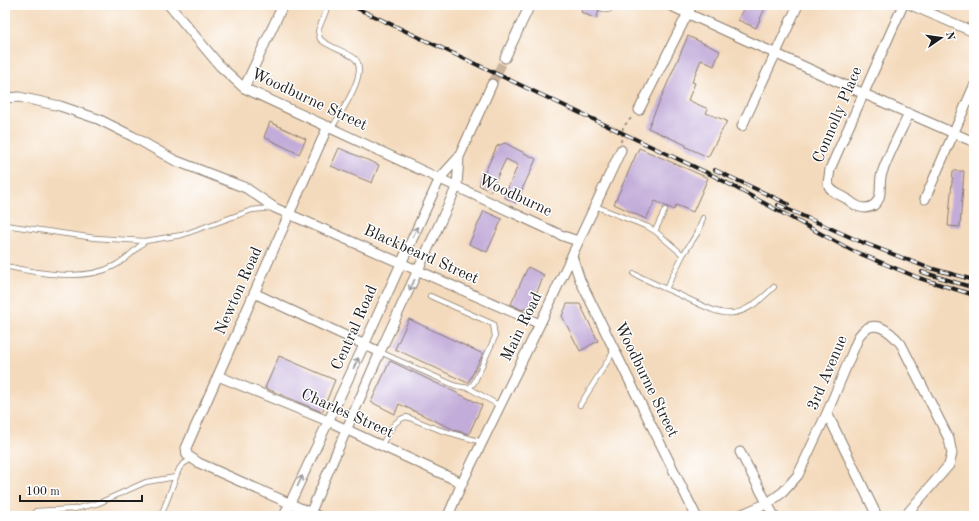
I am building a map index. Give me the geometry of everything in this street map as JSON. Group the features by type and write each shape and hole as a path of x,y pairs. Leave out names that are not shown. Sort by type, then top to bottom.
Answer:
{"street":[{"name":"Woodburne Street","path":"169,5 220,66 244,88 440,178"},
{"path":"244,88 283,5"},
{"path":"505,58 530,5"},
{"path":"669,5 690,9 776,54 974,142"},
{"path":"742,126 798,5"},
{"name":"Connolly Place","path":"903,5 862,93 830,169 828,184 832,191 846,199 854,206 862,208 876,203 879,197 881,174 909,114"},
{"path":"911,5 974,32"},
{"path":"679,7 680,26"},
{"path":"639,110 680,26 690,9"},
{"name":"Central Road","path":"284,516 440,178 459,157 492,84"},
{"path":"925,198 952,133 974,86"},
{"name":"Blackbeard Street","path":"5,98 19,97 60,106 98,119 174,160 246,188 275,208 540,324"},
{"name":"Newton Road","path":"195,461 186,451 187,444 289,213 330,127"},
{"name":"Main Road","path":"448,516 462,483 540,324 621,150"},
{"name":"Central Road","path":"312,515 346,430 380,352 457,186 459,157"},
{"name":"Woodburne","path":"440,178 563,236 578,241"},
{"name":"Woodburne Street","path":"572,256 580,280 696,516"},
{"path":"254,293 380,352"},
{"name":"3rd Avenue","path":"738,516 768,503 783,492 798,475 827,413 862,331 868,326 878,325 891,332 901,344 949,439 952,454 949,465 905,516"},
{"name":"Charles Street","path":"218,376 328,421 462,483"},
{"path":"827,413 877,516"},
{"path":"740,452 774,516"},
{"path":"195,461 312,515"}],"lane":[{"path":"601,8 608,10 616,5"},
{"path":"326,11 318,32 320,39 354,57 360,67 358,80 330,127"},
{"path":"595,206 655,231 683,255"},
{"path":"5,225 95,238 145,241 182,235 252,210 275,208"},
{"path":"655,231 665,210"},
{"path":"666,289 683,255 698,232 703,218"},
{"path":"5,266 50,274 96,272 113,267 124,260 145,241"},
{"path":"634,274 723,314 736,314 757,304 774,288"},
{"path":"430,296 493,324 495,337 474,383 469,388"},
{"path":"580,405 615,350"},
{"path":"380,352 456,386 469,388 500,406"},
{"path":"381,446 394,423 401,418 406,417 440,430 482,442"},
{"path":"161,516 182,465 195,461"},
{"path":"31,516 36,511 74,509 99,503 146,482 176,477"}],"path":[{"path":"621,150 621,132 639,110"}],"building":[{"path":"584,5 599,5 597,9 599,11 596,19 581,12"},
{"path":"745,5 758,5 765,8 756,28 738,20"},
{"path":"688,36 720,51 714,66 701,60 692,82 695,83 688,100 708,109 706,113 727,121 708,157 686,147 686,145 648,128"},
{"path":"270,122 306,139 299,154 264,137"},
{"path":"505,143 536,159 516,203 504,197 518,165 506,159 490,192 479,185 497,146"},
{"path":"339,148 379,165 372,183 331,166"},
{"path":"639,148 708,178 693,212 676,205 674,210 655,201 646,219 614,204"},
{"path":"953,171 964,171 960,227 948,226"},
{"path":"484,211 502,219 487,252 469,244"},
{"path":"528,267 544,275 531,306 522,310 511,304"},
{"path":"567,304 580,304 598,341 580,351 562,316"},
{"path":"409,319 483,354 468,383 395,349"},
{"path":"279,356 335,380 322,412 265,388"},
{"path":"390,361 482,405 469,434 457,431 399,404 395,414 371,402"}],"tunnel":[{"path":"492,84 505,58"}],"railway":[{"path":"350,5 714,176 851,250 919,278 974,295"},
{"path":"715,170 788,204"},
{"path":"778,205 859,241 926,267 974,280"},
{"path":"922,272 974,288"}]}
